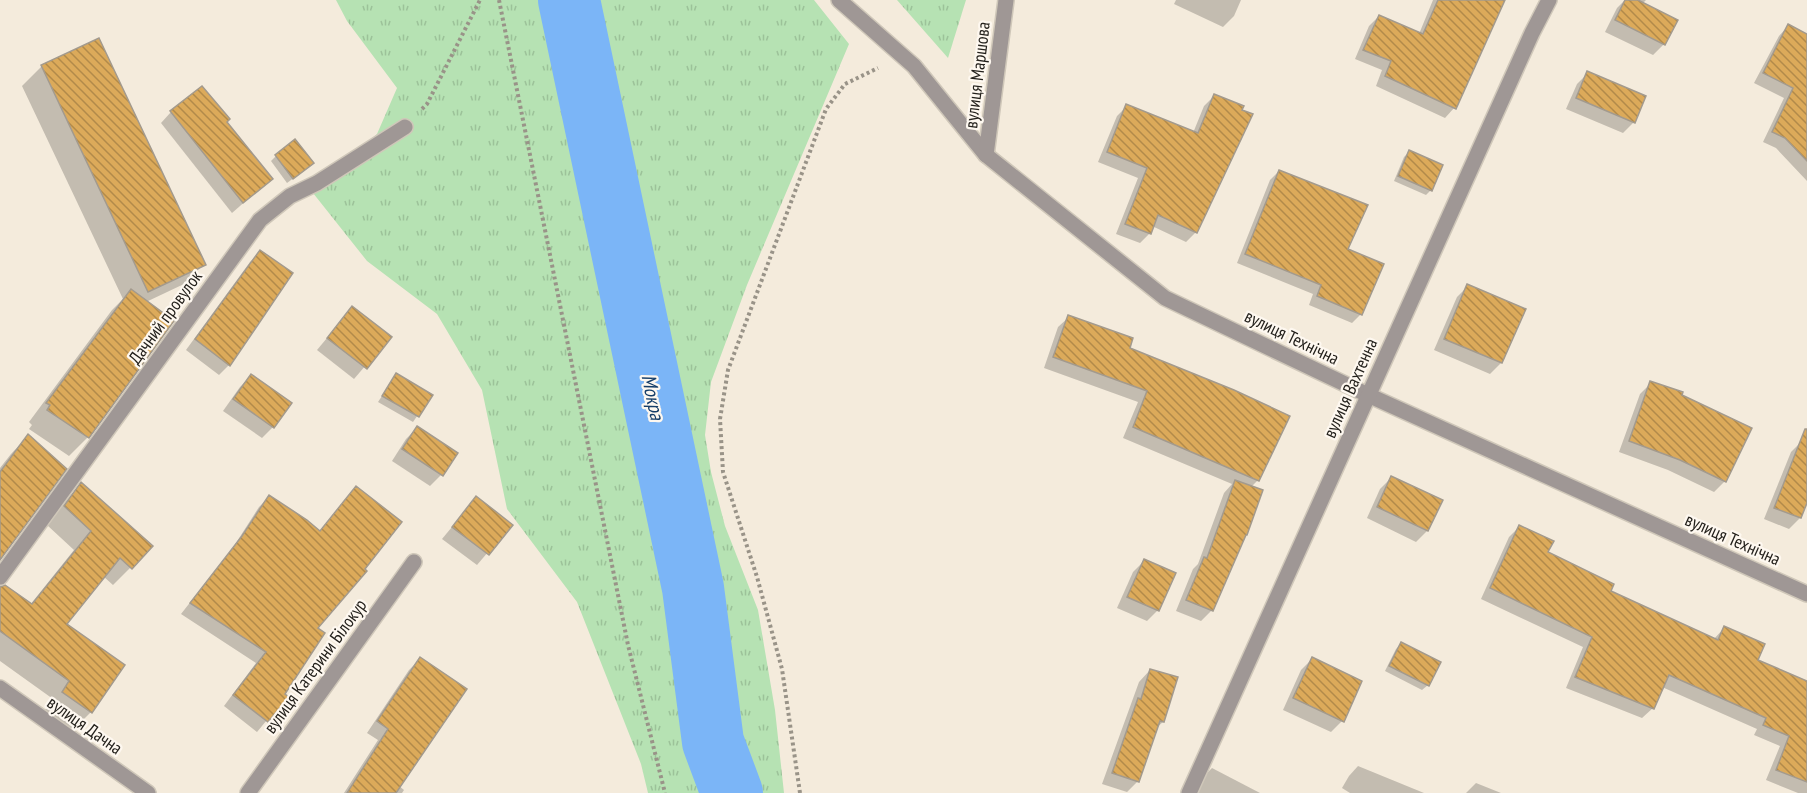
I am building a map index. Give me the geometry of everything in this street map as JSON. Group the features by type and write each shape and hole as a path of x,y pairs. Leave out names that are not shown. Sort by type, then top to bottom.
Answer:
{"street":[{"name":"вулиця Технічна","path":"838,0 914,66 986,155 1165,298 1368,395 1807,594"},
{"name":"вулиця Маршова","path":"986,155 1006,0"},
{"name":"вулиця Вахтенна","path":"1189,793 1532,33 1550,0"},
{"name":"Дачний провулок","path":"0,577 260,220 290,196 317,183 405,127"},
{"name":"вулиця Катерини Білокур","path":"248,793 414,562"},
{"name":"вулиця Дачна","path":"0,688 148,793"}],"path":[{"path":"405,127 427,104 480,0"},
{"path":"499,0 628,645 665,793"},
{"path":"800,793 782,669 757,577 723,472 720,419 728,370 826,109 845,84 878,68 914,66"}],"green space":[{"path":"336,0 814,0 849,44 747,285 711,382 705,435 711,472 725,526 758,610 775,710 784,793 648,793 641,764 577,602 507,509 482,390 437,314 367,261 313,193 377,134 397,88 347,21"},
{"path":"897,0 966,0 948,58"}],"building":[{"path":"1438,0 1505,0 1456,109 1385,76 1391,61 1363,50 1379,15 1423,34"},
{"path":"1625,0 1638,0 1678,20 1665,45 1615,20"},
{"path":"1788,24 1807,34 1807,161 1785,138 1772,132 1793,88 1763,73"},
{"path":"99,38 206,265 148,292 41,65"},
{"path":"1587,71 1646,96 1635,123 1576,98"},
{"path":"202,86 230,119 227,122 273,179 243,203 170,111"},
{"path":"1214,94 1244,106 1242,110 1253,114 1197,233 1158,215 1151,234 1125,224 1147,168 1107,152 1126,104 1198,133"},
{"path":"295,139 314,163 293,179 275,155"},
{"path":"1409,150 1443,165 1432,191 1398,176"},
{"path":"1279,170 1368,205 1348,249 1384,264 1362,315 1317,296 1321,285 1245,254"},
{"path":"260,250 293,273 230,366 195,339"},
{"path":"1467,284 1526,309 1502,363 1444,339"},
{"path":"131,289 174,321 89,438 47,410 50,405 46,403"},
{"path":"352,306 392,337 367,369 327,338"},
{"path":"1068,315 1133,338 1130,348 1234,390 1290,416 1259,481 1133,427 1147,391 1053,357"},
{"path":"396,373 433,395 419,417 382,396"},
{"path":"251,374 292,403 274,428 233,399"},
{"path":"1650,381 1683,392 1682,395 1752,428 1726,482 1680,460 1629,441"},
{"path":"417,426 458,453 443,476 402,449"},
{"path":"1805,429 1807,429 1807,503 1801,518 1774,508"},
{"path":"28,434 67,469 0,560 0,472"},
{"path":"1391,476 1443,500 1428,531 1377,507"},
{"path":"1235,480 1263,490 1247,535 1213,611 1186,600 1204,557 1207,558"},
{"path":"81,482 153,546 132,569 120,558 67,624 125,665 92,713 62,692 69,681 0,631 0,587 5,585 32,604 91,531 64,506"},
{"path":"356,486 402,522 365,569 367,571 318,628 325,633 285,694 289,697 268,722 233,695 266,652 190,603 242,536 269,495 320,531"},
{"path":"476,496 513,525 489,555 452,527"},
{"path":"1519,525 1554,541 1548,552 1614,584 1611,591 1718,640 1724,626 1765,644 1758,660 1807,681 1807,782 1776,770 1789,736 1763,725 1766,718 1669,675 1654,709 1575,677 1592,637 1490,588"},
{"path":"1144,559 1176,573 1159,611 1127,597"},
{"path":"1401,642 1441,662 1429,686 1389,666"},
{"path":"420,657 467,689 396,793 347,793 388,729 377,721"},
{"path":"1312,657 1362,681 1344,722 1293,698"},
{"path":"1150,669 1178,677 1164,722 1160,721 1139,782 1112,773 1138,698 1141,699"}],"waterway":[{"name":"Мокра","path":"569,0 693,588 713,742 732,793"}]}
